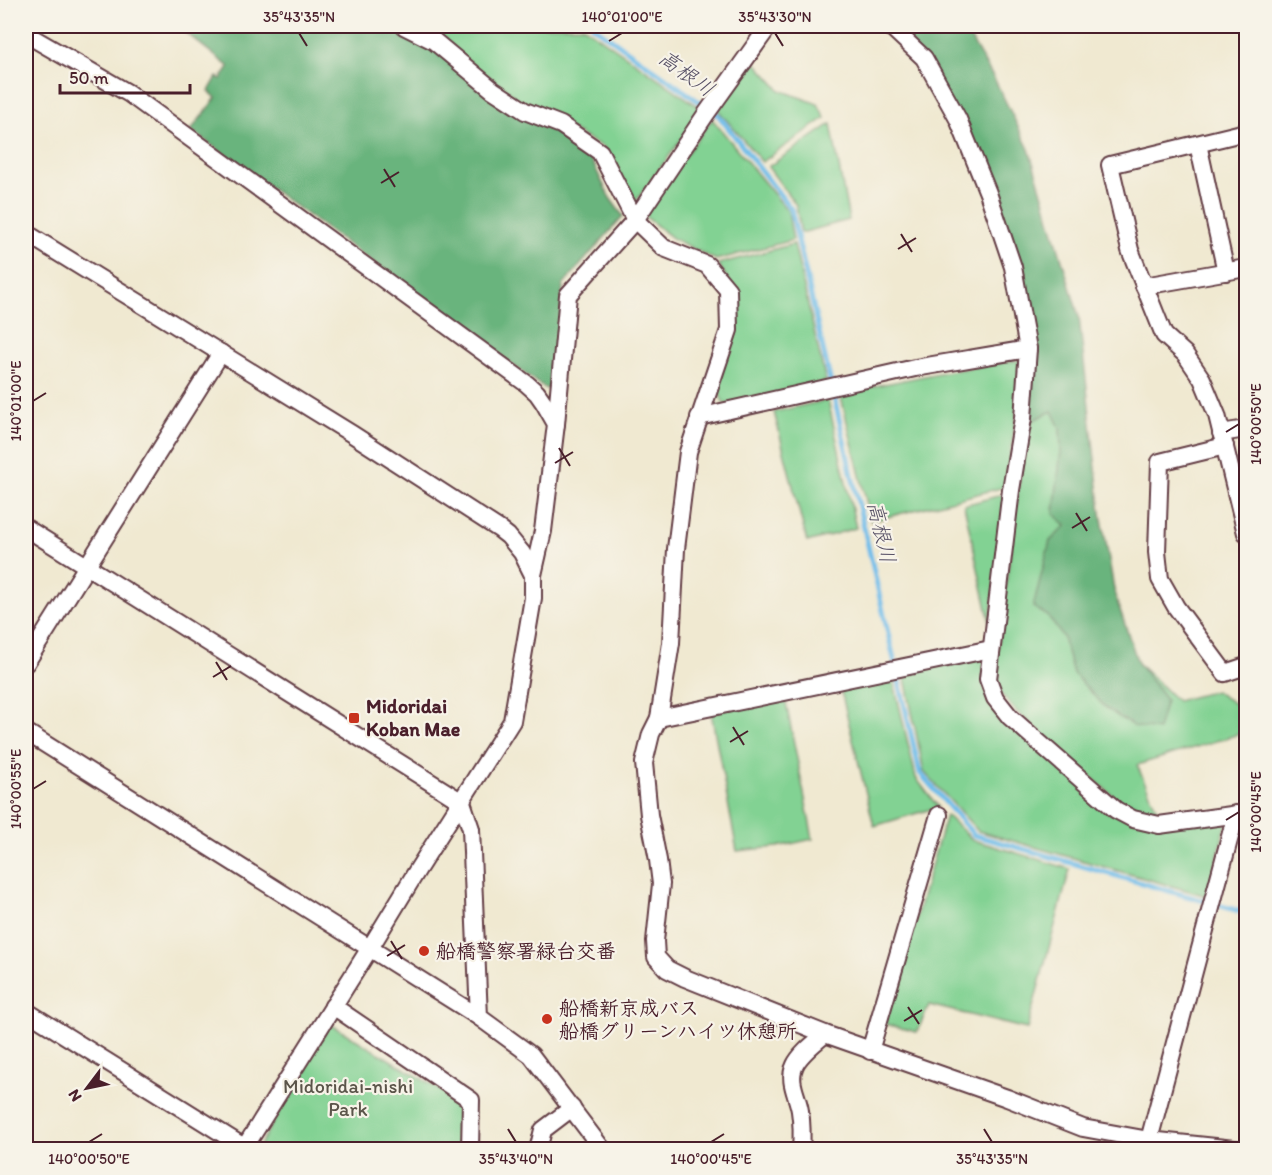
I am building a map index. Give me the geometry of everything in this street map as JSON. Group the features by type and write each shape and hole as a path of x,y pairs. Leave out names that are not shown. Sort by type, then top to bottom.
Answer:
{"street":[{"path":"404,26 434,40 493,90 525,111 561,125 600,152 635,220 664,248 707,265 728,290 729,330 688,452 676,549 671,643 659,717 651,734 644,763 649,815 662,884 654,941 656,957 667,969 685,978 870,1051 1007,1098 1083,1128 1149,1140 1244,1149"},
{"path":"26,1011 243,1148 512,721 533,598 533,575 543,531 568,295 635,220 709,109 769,26"},
{"path":"890,26 924,58 958,119 988,193 1012,267 1029,349 1023,418 1011,490 991,649 988,679 994,698 1010,717 1116,810 1133,819 1159,825 1241,813 1149,1140"},
{"path":"26,34 128,93 527,384 537,393 556,424"},
{"path":"1246,132 1110,165 1130,250 1164,335 1185,354 1202,379 1217,415 1246,533"},
{"path":"1198,144 1226,272"},
{"path":"26,232 352,434 499,529 522,553 533,575"},
{"path":"1144,286 1246,268"},
{"path":"699,417 915,368 1029,349"},
{"path":"26,663 221,353"},
{"path":"1246,429 1223,440 1160,462 1158,552 1160,579 1176,607 1225,673 1246,666"},
{"path":"26,528 462,802 471,829 479,1017"},
{"path":"659,717 991,649"},
{"path":"26,732 479,1017 531,1055 603,1149"},
{"path":"870,1051 939,815"},
{"path":"333,1005 471,1100 470,1149"},
{"path":"801,1149 800,1108 792,1086 794,1067 825,1034"},
{"path":"538,1149 543,1130 572,1108"}],"green space":[{"path":"189,26 384,26 428,44 521,117 555,132 591,159 610,198 623,216 563,285 555,387 546,389 191,130 216,98 209,91 217,77 221,79 229,67 185,32"},
{"path":"426,26 583,26 703,110 633,205 603,147 526,105 424,28"},
{"path":"899,26 963,26 996,82 1029,149 1079,317 1101,513 1115,595 1138,663 1166,700 1158,730 1133,726 1107,709 1073,673 1063,637 1048,616 1033,607 1050,541 1066,526 1054,513 1061,451 1060,428 1052,411 1027,423 1035,349 995,192"},
{"path":"755,62 780,90 818,104 825,118 762,162 718,110"},
{"path":"712,119 788,211 793,240 716,260 674,239 642,214"},
{"path":"831,124 849,220 801,233 796,205 768,167"},
{"path":"794,244 826,382 727,404 723,402 717,389 734,289 718,264"},
{"path":"1020,360 1016,417 1005,487 871,521 840,393 944,372"},
{"path":"828,400 856,528 807,542 774,412"},
{"path":"1052,411 1060,428 1061,451 1054,512 1066,526 1033,607 1048,616 1063,637 1073,673 1107,709 1133,725 1158,729 1166,700 1138,663 1177,701 1215,691 1246,711 1246,732 1137,765 1160,816 1133,812 1119,801 1017,712 1002,695 994,678 1027,423"},
{"path":"1005,494 990,623 964,505"},
{"path":"984,656 984,684 1109,813 1227,822 1207,896 978,831 924,772 904,673"},
{"path":"892,675 916,778 938,807 874,826 840,687"},
{"path":"785,698 813,839 777,847 737,851 711,712"},
{"path":"946,815 973,840 1070,869 1027,1029 929,1005 917,1032 885,1024"},
{"name":"Midoridai-nishi Park","path":"330,1024 459,1101 460,1149 257,1150"}],"waterway":[{"name":"高根川","path":"593,26 719,116 791,209 920,773 974,835 1246,913"}],"place":[{"name":"Midoridai Koban Mae","path":"354,718"},
{"name":"船橋警察署緑台交番","path":"424,951"},
{"name":"船橋新京成バス 船橋グリーンハイツ休憩所","path":"547,1019"}]}
